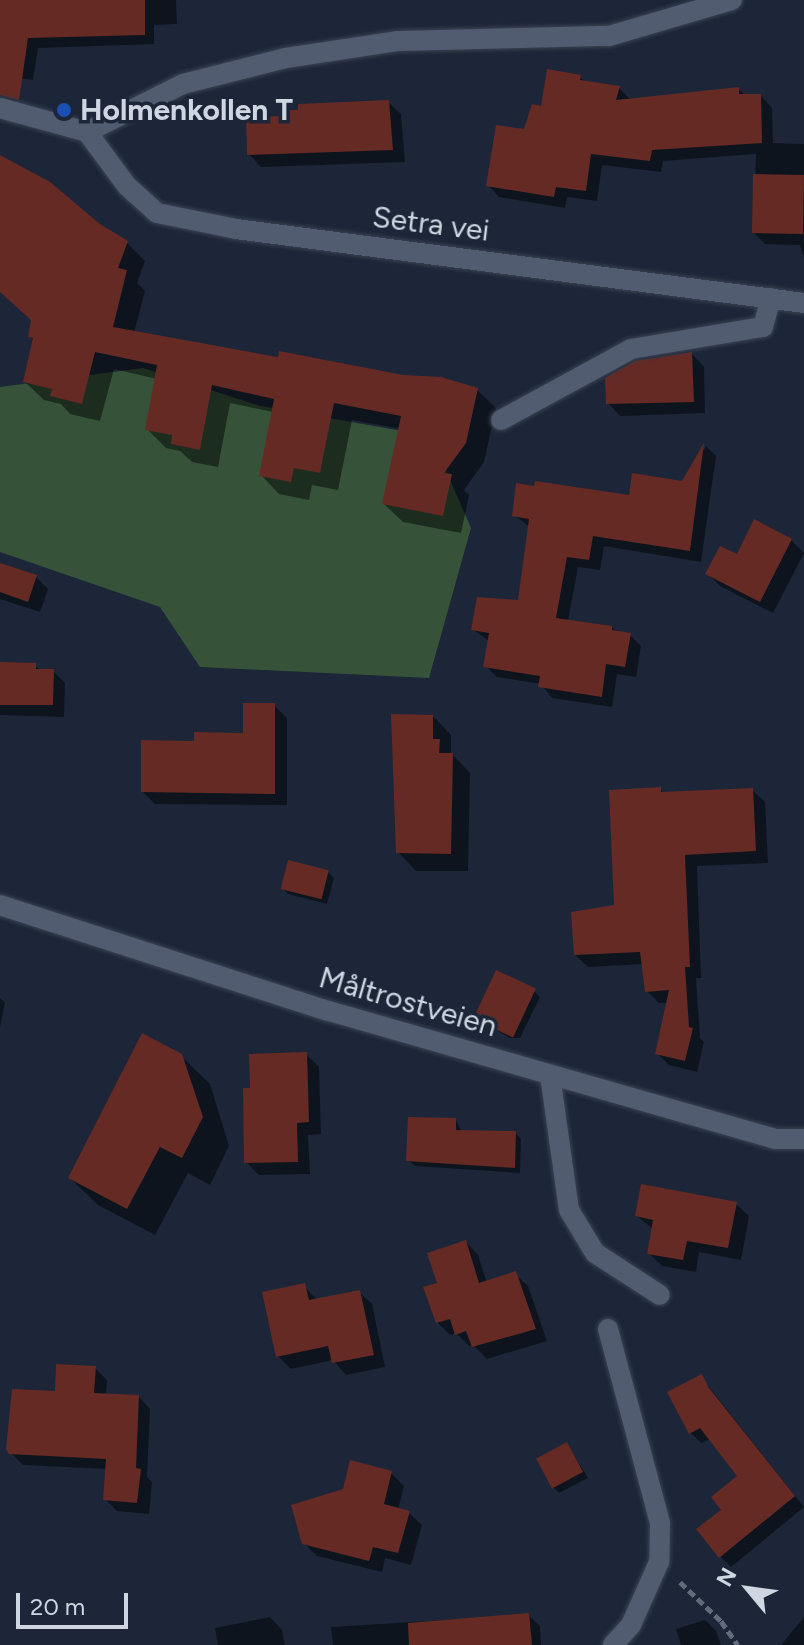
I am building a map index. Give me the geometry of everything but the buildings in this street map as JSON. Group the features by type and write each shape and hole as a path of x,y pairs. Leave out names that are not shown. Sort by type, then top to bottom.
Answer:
{"street":[{"path":"0,108 87,132 183,84 286,58 399,41 609,36 732,0"},
{"name":"Setra vei","path":"87,132 127,186 157,213 236,229 804,303"},
{"path":"501,420 631,349 763,327 771,298"},
{"name":"Måltrostveien","path":"0,905 329,1011 775,1139 804,1139"},
{"path":"550,1075 569,1210 595,1253 660,1295"},
{"path":"608,1329 660,1523 659,1562 631,1625 613,1645"}],"path":[{"path":"659,1562 721,1621 738,1645"}],"green space":[{"path":"143,368 260,406 431,436 471,528 429,678 200,667 160,607 0,552 0,387"}],"place":[{"name":"Holmenkollen T","path":"64,110"}]}
